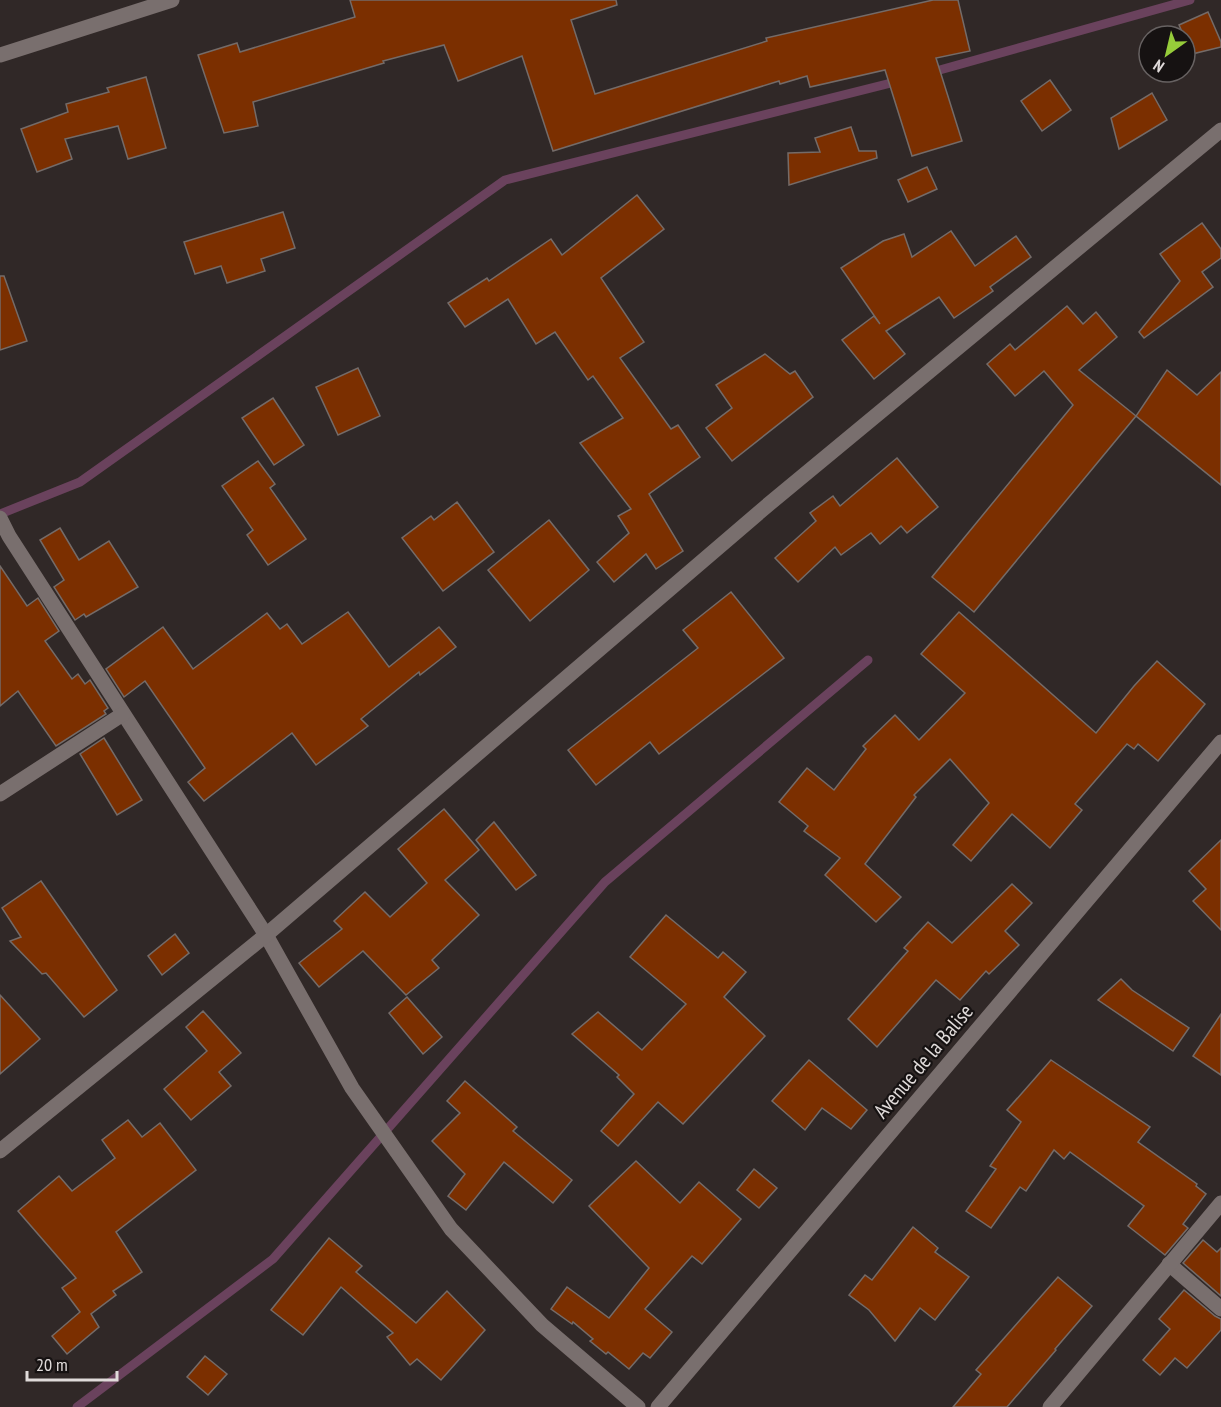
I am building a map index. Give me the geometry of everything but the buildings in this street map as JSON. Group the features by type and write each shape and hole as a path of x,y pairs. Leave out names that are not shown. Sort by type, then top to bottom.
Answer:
{"street":[{"path":"0,55 172,0"},
{"path":"0,1151 266,935 769,504 1221,130"},
{"path":"0,518 9,536 266,935 352,1088 452,1229 542,1325 638,1407"},
{"path":"0,794 123,714"},
{"name":"Avenue de la Balise","path":"658,1407 1221,742"},
{"path":"1050,1407 1221,1203"},
{"path":"1169,1264 1221,1310"}],"waterway":[{"path":"929,73 1190,0"},
{"path":"0,514 80,482 505,180 899,81"},
{"path":"77,1407 273,1259 605,882 868,660"}]}
